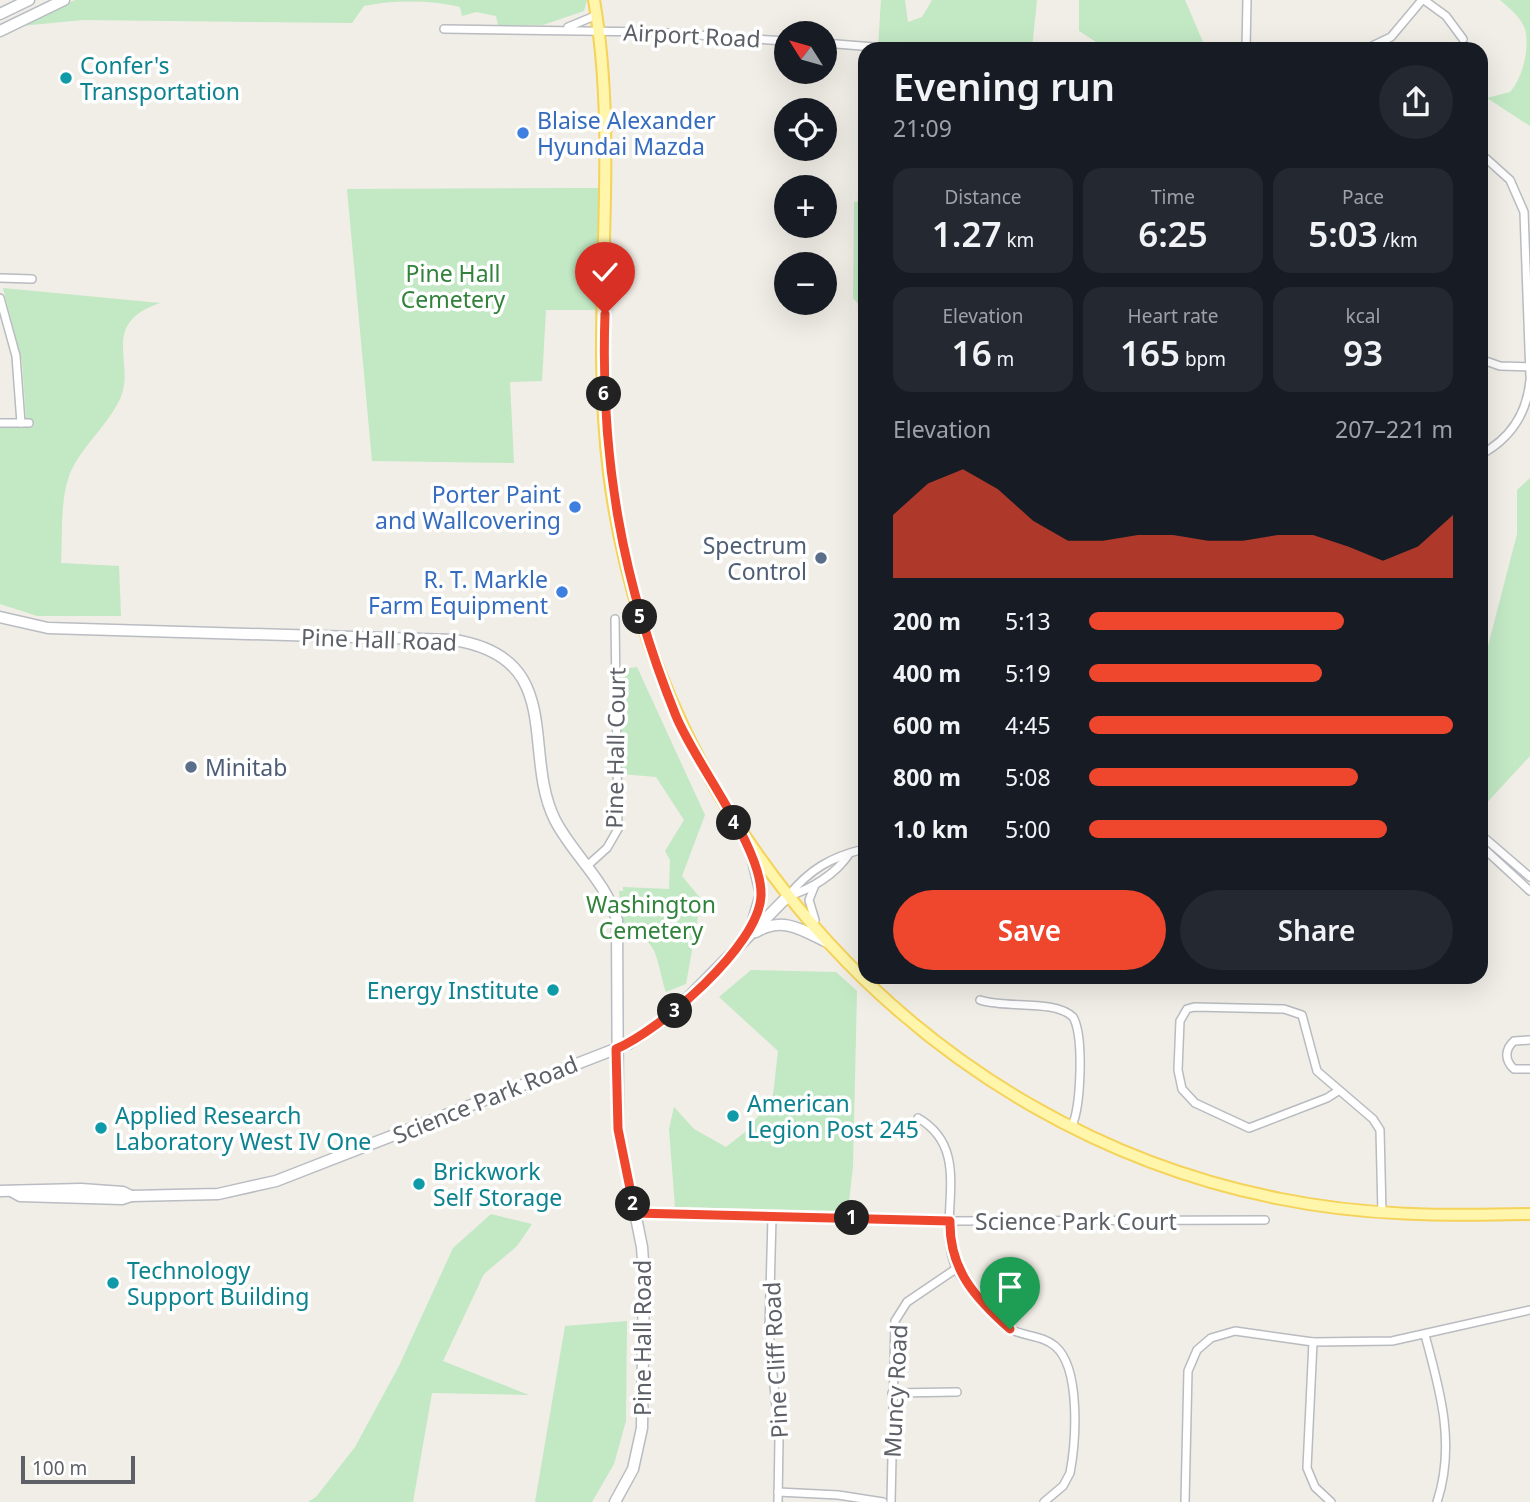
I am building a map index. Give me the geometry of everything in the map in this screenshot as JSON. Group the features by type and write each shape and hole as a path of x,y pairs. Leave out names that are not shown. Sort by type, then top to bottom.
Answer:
{"main road":[{"path":"594,0 606,165 604,406 609,474 641,621 678,721 727,813 788,897 858,974"},
{"path":"867,984 965,1063 1072,1127 1139,1156 1208,1181 1280,1199 1382,1213 1451,1216 1530,1214"}],"street":[{"path":"0,14 29,0"},
{"path":"0,31 64,0"},
{"path":"1246,42 1247,0"},
{"path":"1381,42 1391,37 1423,0 1446,16 1463,38"},
{"path":"565,29 597,15"},
{"name":"Airport Road","path":"444,29 598,30 774,40"},
{"path":"837,44 858,46"},
{"path":"1488,160 1510,180 1522,205 1530,368 1525,408 1502,442 1488,450"},
{"path":"0,278 32,279"},
{"path":"0,298 16,356 25,423 0,423"},
{"path":"1488,362 1500,366 1530,368"},
{"name":"Pine Hall Road","path":"0,617 48,628 454,640 484,649 512,669 530,694 538,722 549,804 558,826 607,895 617,920 618,1129 644,1271 642,1428 633,1469 615,1502"},
{"name":"Pine Hall Court","path":"587,866 607,848 618,830 615,618"},
{"path":"1488,841 1530,877"},
{"path":"744,941 756,917 761,894 750,848"},
{"path":"788,897 799,882 837,855 858,851"},
{"path":"1488,852 1530,891"},
{"path":"788,897 806,891 843,863 849,853"},
{"path":"816,882 810,895 810,907 827,942"},
{"name":"Science Park Road","path":"5,1191 20,1196 122,1199 131,1196 202,1196 258,1187 616,1049 671,1015 788,897"},
{"path":"744,941 767,927 786,924 827,942"},
{"path":"980,1000 1002,1006 1058,1007 1073,1017 1079,1034 1078,1100 1072,1127"},
{"path":"1338,1091 1261,1125 1241,1126 1195,1103 1182,1089 1178,1070 1181,1018 1187,1009 1194,1007 1284,1009 1298,1012 1306,1022 1314,1067 1338,1091 1373,1119 1380,1130 1382,1213"},
{"path":"1530,1040 1514,1041 1507,1053 1507,1060 1514,1069 1530,1069"},
{"path":"918,1118 937,1134 950,1159 950,1221 957,1268 1010,1329 1040,1337 1056,1346 1072,1372 1073,1442 1070,1473 1063,1486 1044,1502"},
{"name":"Science Park Court","path":"635,1213 950,1221 1265,1220"},
{"name":"Pine Cliff Road","path":"772,1217 769,1331 778,1429 778,1502"},
{"name":"Muncy Road","path":"891,1502 893,1336 898,1314 913,1297 957,1268"},
{"path":"1185,1502 1187,1378 1197,1350 1211,1338 1229,1331 1313,1342 1383,1341 1424,1335 1530,1310"},
{"path":"1424,1335 1447,1432 1445,1474 1437,1502"},
{"path":"1313,1342 1307,1468 1315,1487 1331,1502"},
{"path":"892,1392 957,1392"},
{"path":"778,1492 838,1495 883,1502"}],"green space":[{"path":"75,0 587,0 584,11 543,25 498,25 496,16 476,12 462,16 460,7 412,2 364,6 352,23 83,20 21,26"},
{"path":"881,0 905,0 908,22 922,17 932,0 1037,0 1033,42 878,42"},
{"path":"1079,0 1185,0 1203,42 1096,42 1079,31"},
{"path":"1500,0 1530,0 1530,126 1488,99 1510,92 1522,70 1526,53 1525,29 1514,13"},
{"name":"Pine Hall Cemetery","path":"599,188 597,310 546,310 542,381 510,382 514,463 372,461 347,189"},
{"path":"858,201 858,304 853,298 854,202"},
{"path":"3,288 160,303 141,312 130,322 124,334 124,387 119,401 73,467 65,489 61,563 119,566 121,616 37,616 0,604 0,428 28,428 34,425 31,419 26,418 22,362"},
{"path":"1530,478 1530,756 1488,801 1488,646 1517,534 1517,490"},
{"name":"Washington Cemetery","path":"637,667 705,815 682,876 701,899 686,984 666,992 657,958 648,942 625,941 619,891 623,891 623,887 669,889 670,860 665,851 684,820 656,777 621,774 622,669"},
{"path":"751,970 836,972 857,991 853,1166 848,1211 675,1207 669,1129 674,1107 694,1129 726,1147 749,1129 773,1095 778,1051 719,997"},
{"path":"491,1214 532,1224 517,1246 484,1274 443,1361 529,1395 432,1393 413,1502 308,1502 316,1497 355,1447 399,1366 453,1248"},
{"path":"627,1321 626,1421 614,1464 592,1502 535,1502 565,1326"}],"place":[{"name":"Confer's Transportation","path":"66,78"},
{"name":"Blaise Alexander Hyundai Mazda","path":"523,133"},
{"name":"Porter Paint and Wallcovering","path":"575,507"},
{"name":"Spectrum Control","path":"821,558"},
{"name":"R. T. Markle Farm Equipment","path":"562,592"},
{"name":"Minitab","path":"191,767"},
{"name":"Energy Institute","path":"553,990"},
{"name":"American Legion Post 245","path":"733,1116"},
{"name":"Applied Research Laboratory West IV One","path":"101,1128"},
{"name":"Brickwork Self Storage","path":"419,1184"},
{"name":"Technology Support Building","path":"113,1283"}],"route":[{"path":"605,314 604,406 609,474 633,594 678,721 727,813 750,848 761,887 761,902 753,926 744,941 671,1015 616,1049 618,1129 635,1213 950,1221 953,1256 958,1272 1010,1329"}]}
